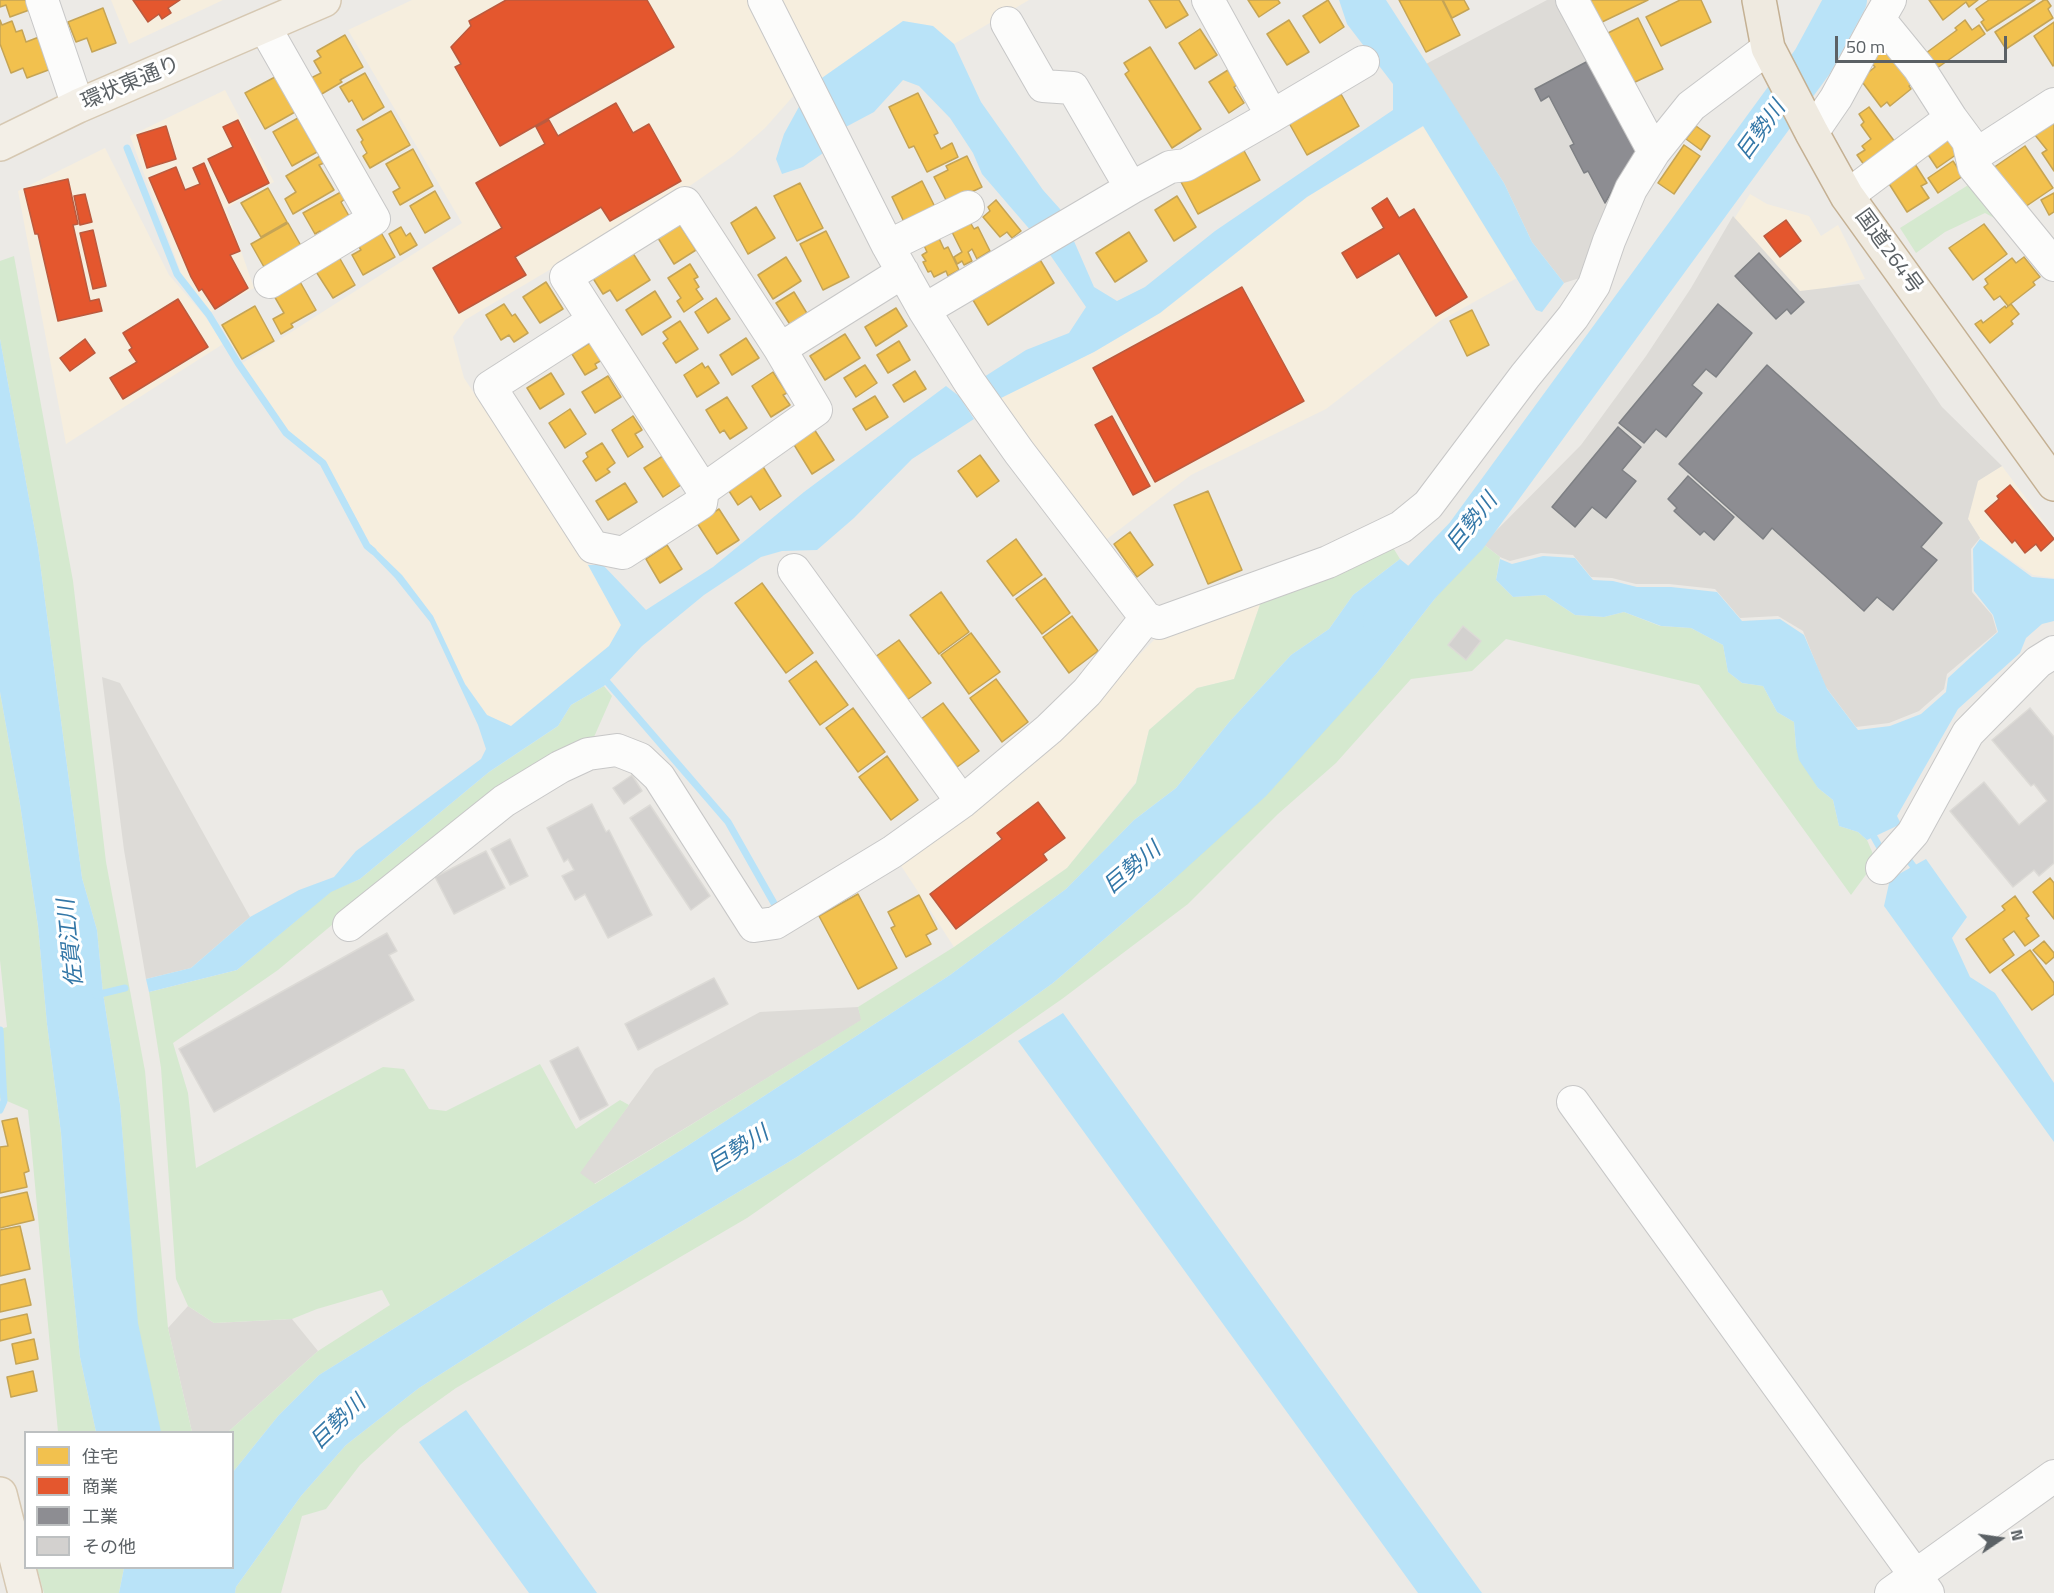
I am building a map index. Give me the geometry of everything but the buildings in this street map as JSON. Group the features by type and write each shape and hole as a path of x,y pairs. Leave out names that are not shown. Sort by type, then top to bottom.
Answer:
{"highway":[{"name":"国道264号","path":"1759,0 1771,53 1847,196 2054,484"}],"main road":[{"name":"環状東通り","path":"264,26 313,0"},
{"name":"環状東通り","path":"4,142 78,106 324,0"},
{"path":"0,1494 15,1579"}],"street":[{"path":"42,0 78,106"},
{"path":"765,0 895,259 970,383 1146,618 1159,622 1328,562 1401,527 1428,505 1525,376 1573,317 1594,285 1609,241 1631,189 1654,152 1691,106 1771,53"},
{"path":"1208,0 1272,116"},
{"path":"1572,0 1654,152"},
{"path":"1885,10 1919,68 1968,141 1974,167 2054,265"},
{"path":"1808,125 1836,98 1885,10"},
{"path":"1007,22 1043,86 1073,88 1131,188"},
{"path":"264,26 374,219 270,282"},
{"path":"924,310 1131,188 1170,167 1186,165 1364,62"},
{"path":"1972,157 2054,104"},
{"path":"1847,196 1951,118"},
{"path":"593,321 490,387 594,548 623,553 701,503 703,490 566,277 685,203 780,349 816,410 703,490"},
{"path":"780,349 895,259 968,207"},
{"path":"794,570 962,802"},
{"path":"349,926 504,801 560,767 588,754 617,750 640,759 659,777 754,926 775,923 892,852 962,802 1049,729 1087,692 1146,618"},
{"path":"1882,868 1913,833 1968,733 2038,662 2054,652"},
{"path":"1573,1102 1911,1587 2054,1476"}],"shaded area":[{"path":"111,0 223,0 129,44"},
{"path":"412,0 749,0 796,93 765,128 733,156 681,192 465,320 453,337 464,378 588,565 621,625 609,646 511,726 487,715 465,684 433,616 402,576 371,545 325,461 287,430 241,364 462,223 348,30"},
{"path":"779,0 1029,0 954,44 933,26 903,21 819,80"},
{"path":"1547,0 1558,0 1639,149 1583,277 1564,283 1532,242 1504,183 1426,64"},
{"path":"225,90 274,182 226,208 254,288 209,313 183,278 130,136"},
{"path":"1424,126 1517,278 1440,321 1326,409 1191,475 1103,542 1010,419 1001,398 1094,352 1160,313 1307,197"},
{"path":"105,148 169,275 204,315 223,344 66,444 18,191"},
{"path":"1750,194 1767,204 1809,216 1821,236 1838,225 1865,279 1802,294 1734,219"},
{"path":"1733,216 1800,291 1859,284 1942,407 2002,466 1978,481 1968,519 1980,538 1971,549 1972,592 1992,615 1997,632 1947,674 1944,689 1919,711 1889,723 1856,727 1825,686 1803,631 1778,616 1740,618 1715,589 1669,584 1636,584 1612,578 1591,577 1573,555 1541,553 1510,561 1500,557 1483,544 1581,445 1646,356 1691,288"},
{"path":"2002,466 2054,536 2054,578 2033,575 1980,539 1968,519 1977,481"},
{"path":"1264,593 1234,679 1197,688 1149,730 1136,782 1067,868 954,947 898,861 1095,699 1156,638"},
{"path":"102,677 120,683 250,917 191,968 146,979 124,850"},
{"path":"858,1007 862,1020 594,1184 579,1173 655,1069 760,1012"},
{"path":"188,1306 214,1323 292,1319 318,1351 229,1431 192,1431 168,1328"}],"green space":[{"path":"1973,182 2011,227 1985,213 1945,232 1916,253 1900,228"},
{"path":"14,256 73,581 106,862 145,1071 168,1328 192,1431 146,1431 120,1104 103,993 97,930 82,878 38,548 0,339 0,261"},
{"path":"1389,541 1400,559 1353,595 1329,629 1291,655 1230,721 1176,788 1134,820 1066,889 950,975 681,1150 319,1375 278,1416 234,1471 234,1431 229,1431 318,1351 390,1305 382,1290 317,1309 292,1319 214,1323 188,1306 176,1279 161,1068 149,992 237,970 331,891 360,879 489,772 558,726 571,705 604,686 612,696 594,737 490,793 278,970 173,1043 188,1093 196,1168 383,1067 404,1069 429,1109 446,1111 540,1064 576,1129 620,1100 629,1105 580,1173 595,1184 861,1020 858,1007 954,947 1067,868 1136,783 1149,730 1197,688 1234,679 1264,593"},
{"path":"1483,544 1500,557 1496,580 1513,597 1545,595 1575,615 1604,617 1624,612 1660,626 1691,628 1723,645 1728,672 1742,683 1763,686 1777,712 1794,722 1796,747 1818,788 1833,800 1839,826 1858,832 1867,840 1876,861 1851,895 1699,685 1506,639 1472,671 1411,679 1336,763 1278,814 1188,904 1062,999 747,1218 456,1388 400,1428 360,1465 326,1509 302,1516 281,1593 235,1593 236,1587 301,1496 346,1445 419,1388 549,1305 797,1157 982,1034 1053,983 1171,882 1377,673 1440,592"},
{"path":"0,692 38,926 47,1024 61,1133 80,1357 96,1431 58,1431 28,1110 0,1098 0,1029 7,1027 0,960"},
{"path":"37,1569 124,1569 119,1593 44,1593"}],"water":[{"path":"1339,0 1386,0 1504,183 1532,242 1564,283 1542,312 1536,310 1423,126 1307,197 1160,313 1094,352 1001,398 984,377 1026,350 1069,333 1086,307 1044,246 982,174 973,153 950,118 919,86 903,80 874,112 842,129 829,149 803,167 782,174 776,159 784,134 801,103 819,80 903,21 933,26 954,44 981,102 1043,190 1060,209 1094,287 1117,301 1145,287 1215,231 1393,110 1393,84 1347,24"},
{"name":"佐賀江川","path":"0,339 38,548 82,878 97,930 103,993 120,1104 138,1323 161,1431 96,1431 80,1357 61,1133 47,1024 38,926 0,692"},
{"path":"946,386 959,396 974,419 912,459 854,518 817,550 782,551 761,557 704,595 642,646 604,686 571,705 558,726 489,772 360,879 331,892 237,970 149,992 146,979 191,968 250,917 299,890 334,877 356,851 481,759 486,749 478,725 430,622 395,578 365,547 371,545 402,575 433,616 465,684 487,715 511,726 609,646 621,625 588,565 603,565 646,610 713,567 804,492"},
{"path":"1980,539 2032,577 2054,579 2054,621 2042,624 2026,638 2020,653 1958,709 1897,816 1901,824 1867,840 1858,832 1839,826 1833,800 1818,788 1799,760 1794,722 1777,712 1763,686 1742,683 1728,672 1723,645 1691,628 1661,626 1624,612 1604,617 1575,615 1545,595 1513,597 1496,580 1500,559 1512,564 1543,556 1575,558 1593,580 1613,581 1637,587 1671,587 1717,592 1742,621 1780,619 1804,635 1827,689 1858,730 1890,726 1921,714 1946,692 1948,678 1998,632 1993,615 1974,591 1973,549"},
{"path":"1400,559 1440,592 1377,673 1266,796 1171,882 1053,983 982,1034 797,1157 549,1305 419,1388 346,1445 301,1496 236,1587 235,1593 119,1593 124,1569 234,1569 234,1471 278,1416 319,1375 681,1150 950,975 1066,889 1134,820 1176,788 1230,721 1291,655 1329,629 1353,595"},
{"path":"1926,859 1967,917 1952,938 1970,977 1995,993 2054,1083 2054,1142 1884,906 1890,879"},
{"path":"1063,1013 1482,1593 1418,1593 1018,1041"},
{"path":"466,1410 597,1593 529,1593 419,1442"}],"waterway":[{"name":"巨勢川","path":"1384,621 1466,536 1813,61 1846,0"},
{"path":"127,148 177,274 209,315 238,363 286,433 323,463 367,546 373,551"},
{"path":"602,676 728,822 775,905"},
{"path":"1874,837 1883,853"},
{"path":"1905,855 1913,866"},
{"path":"96,995 125,988"},
{"path":"0,1030 4,1101 0,1110"}]}
